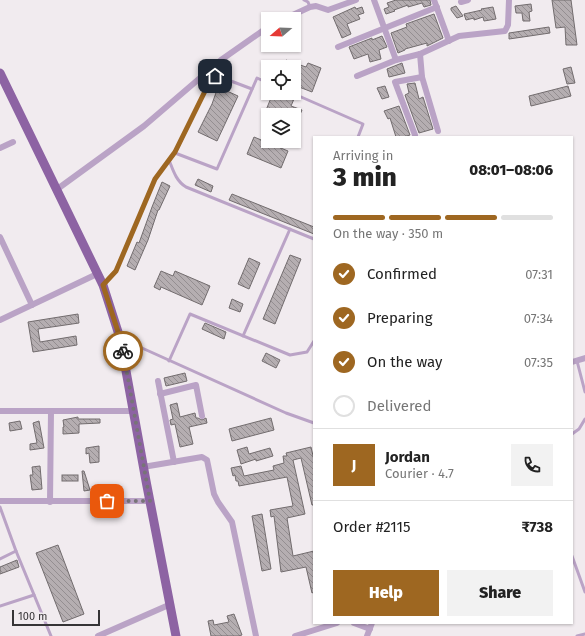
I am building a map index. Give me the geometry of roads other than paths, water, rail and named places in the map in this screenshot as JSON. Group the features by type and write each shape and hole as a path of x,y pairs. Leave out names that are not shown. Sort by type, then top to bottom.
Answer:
{"main road":[{"path":"0,72 103,285 120,338 143,467 176,636"}],"street":[{"path":"299,12 316,6 328,10 356,0"},
{"path":"374,0 396,60"},
{"path":"434,0 449,41"},
{"path":"461,2 468,0"},
{"path":"357,76 396,60 420,54 459,36 505,31 508,25 509,0"},
{"path":"338,47 437,7"},
{"path":"56,190 144,126 221,60 261,32"},
{"path":"420,54 422,77 438,131"},
{"path":"415,135 394,82 422,77"},
{"path":"0,148 13,142"},
{"path":"0,237 32,305"},
{"path":"0,320 97,274"},
{"path":"575,362 585,358"},
{"path":"158,381 174,462"},
{"path":"160,394 196,385 202,416"},
{"path":"0,411 134,411"},
{"path":"50,502 51,411"},
{"path":"143,467 202,457 207,460 214,494 232,522 256,636"},
{"path":"0,501 150,501"},
{"path":"98,636 170,604"},
{"path":"295,636 334,624"},
{"path":"360,624 371,626 367,636"}],"lane":[{"path":"304,0 308,2 310,7"},
{"path":"103,285 116,271 155,179 175,152 210,81 215,76 252,90"},
{"path":"175,152 217,169 257,78 261,80"},
{"path":"301,97 363,124 358,136"},
{"path":"169,160 176,178 186,187 313,239"},
{"path":"243,336 290,229"},
{"path":"169,361 190,314 290,355 307,352 313,343"},
{"path":"120,338 286,413 313,424"},
{"path":"575,362 585,392"},
{"path":"573,433 579,429 585,419"},
{"path":"0,507 16,551 51,636"},
{"path":"0,559 16,551"},
{"path":"573,559 585,592"},
{"path":"0,606 34,595"},
{"path":"577,636 585,634"}]}
